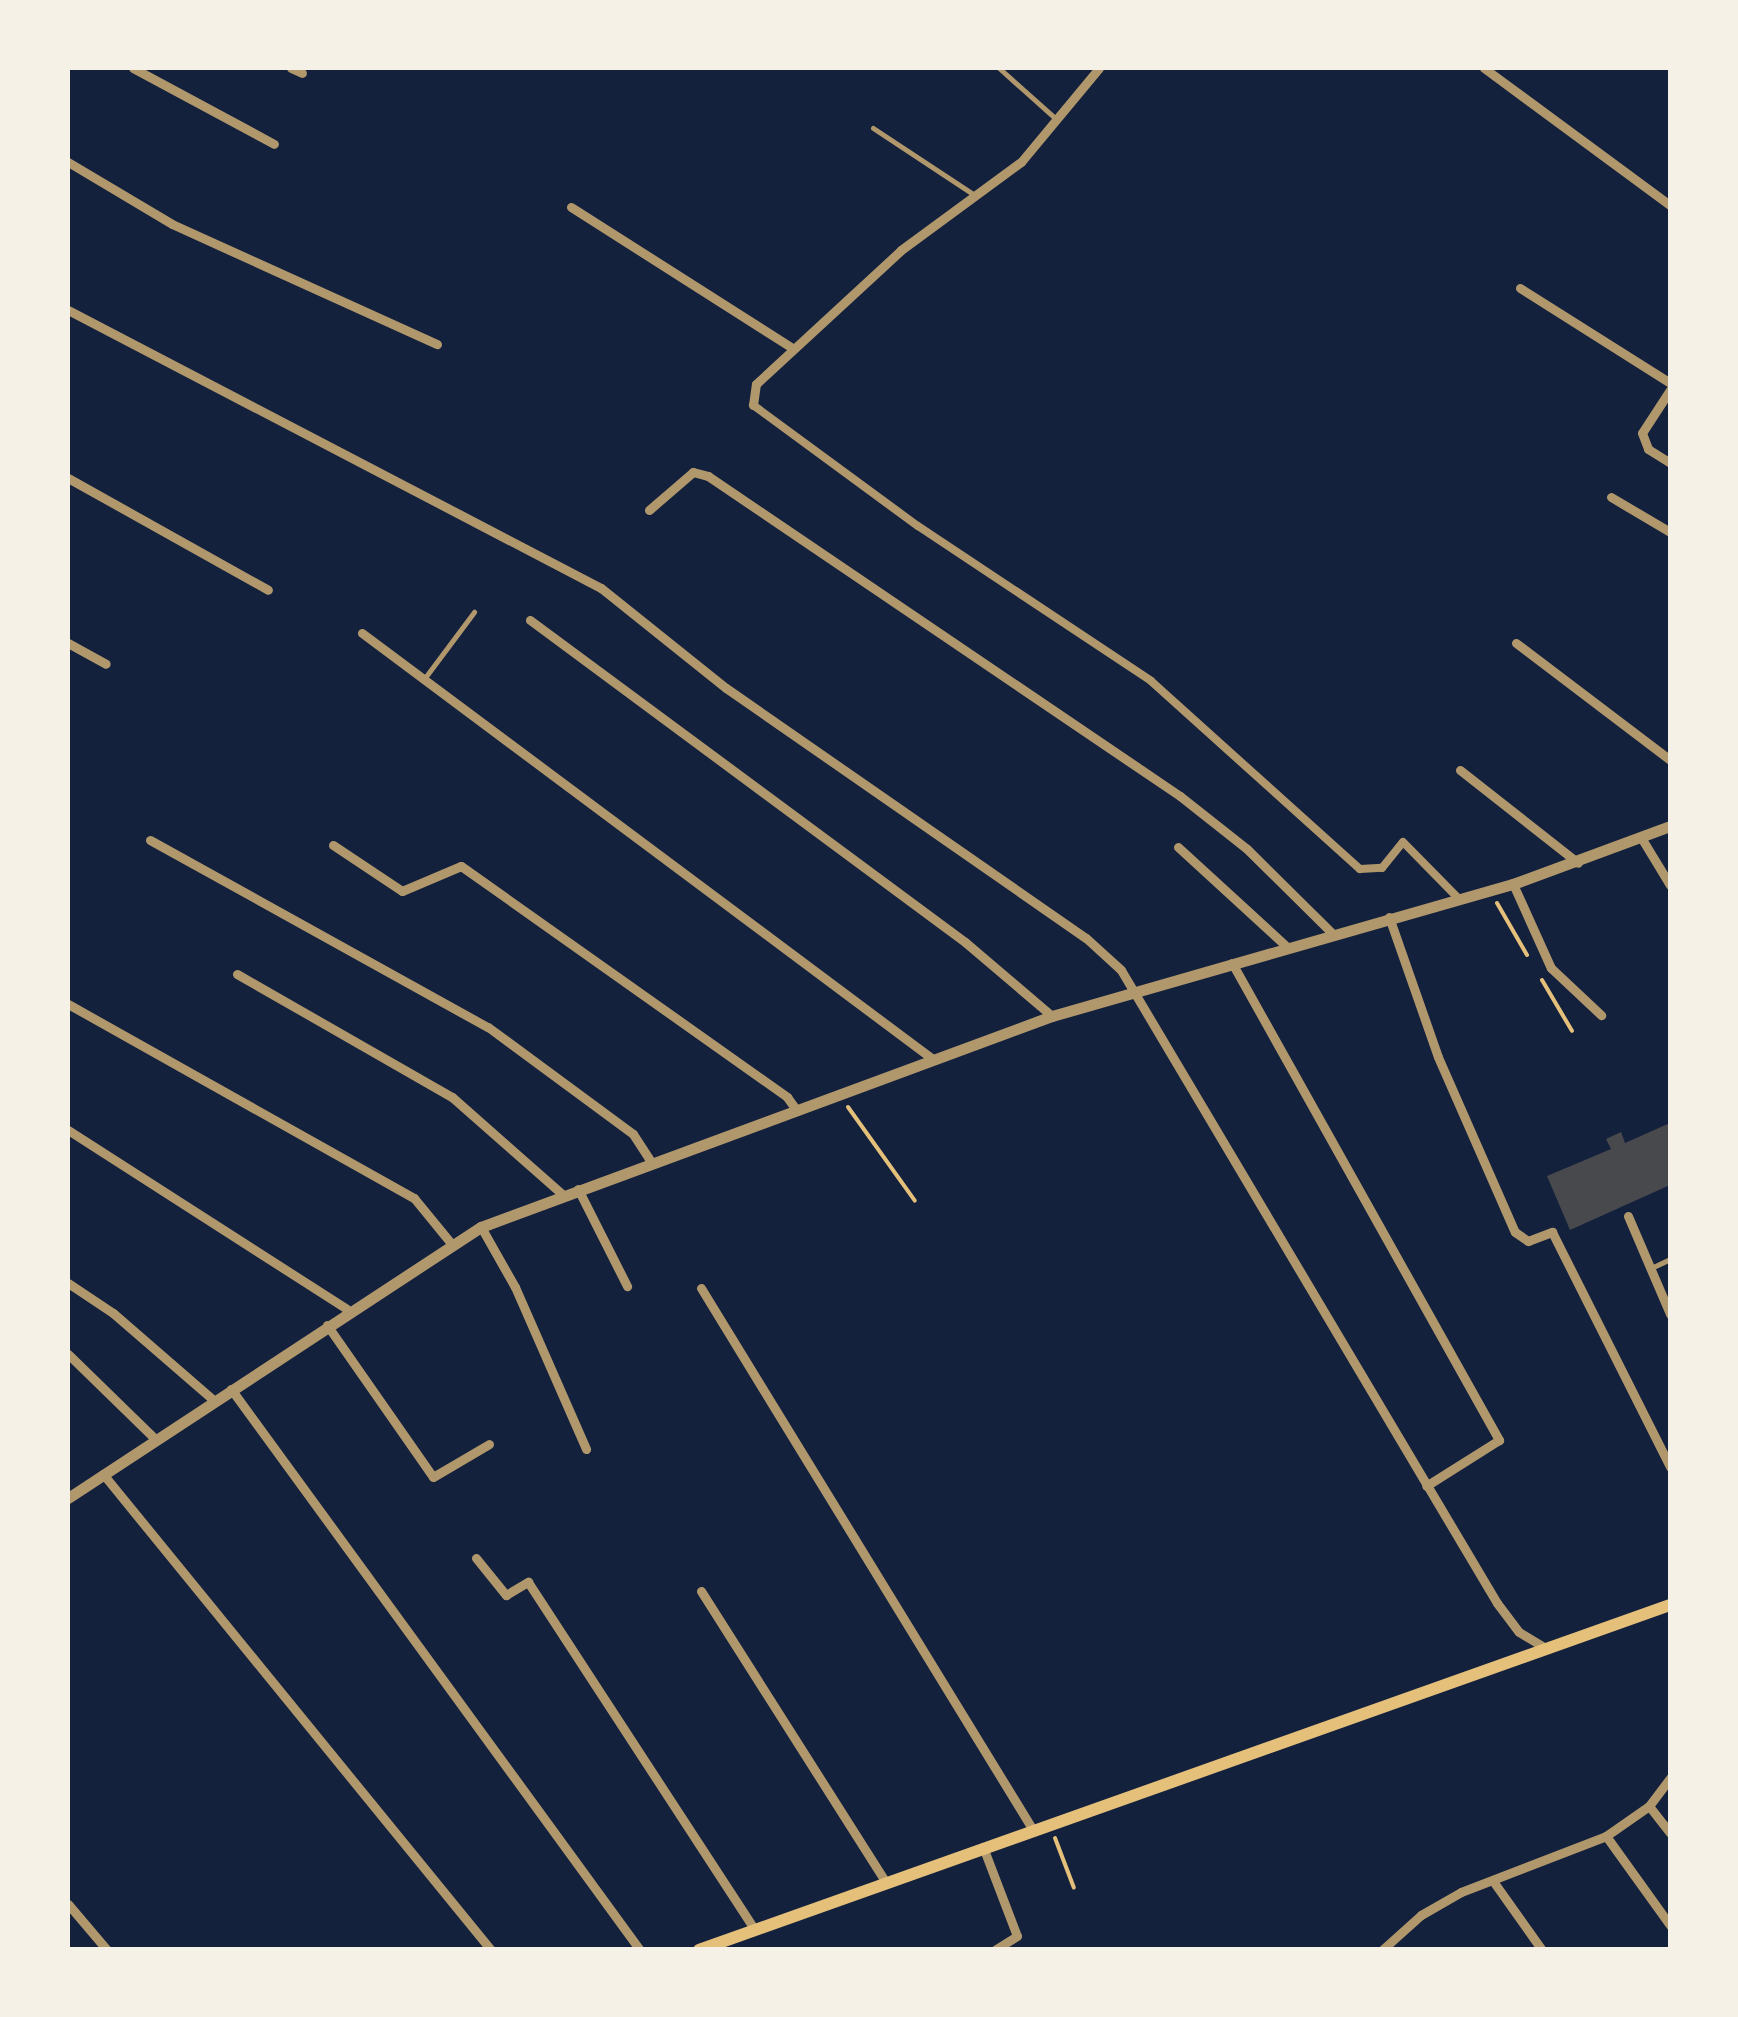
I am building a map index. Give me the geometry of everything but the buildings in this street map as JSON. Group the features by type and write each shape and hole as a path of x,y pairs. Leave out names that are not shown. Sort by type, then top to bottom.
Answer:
{"main road":[{"path":"698,1950 1670,1606"}],"street":[{"path":"134,68 274,144"},
{"path":"291,68 302,73"},
{"path":"1099,68 1021,162 973,194 792,348 756,384 753,405 918,526 1151,681 1360,870 1382,868 1402,842 1458,898"},
{"path":"1484,68 1670,205"},
{"path":"68,162 172,224 437,344"},
{"path":"571,207 792,348"},
{"path":"1520,288 1670,387 1642,433 1648,449 1670,463"},
{"path":"68,310 602,588 726,688 1086,938 1121,970 1497,1604 1520,1632 1546,1649"},
{"path":"649,510 693,472 708,476 1180,796 1247,849 1332,934"},
{"path":"68,478 268,590"},
{"path":"1611,497 1670,532"},
{"path":"530,620 965,942 1052,1016"},
{"path":"362,633 934,1060"},
{"path":"68,643 106,664"},
{"path":"1516,643 1670,760"},
{"path":"1460,770 1578,863"},
{"path":"68,1498 211,1398 480,1226 650,1160 797,1111 1052,1016 1132,990 1514,884 1670,826"},
{"path":"1642,839 1670,885"},
{"path":"150,840 235,892 414,981 488,1027 632,1134 650,1160"},
{"path":"332,844 402,891 461,866 788,1096 797,1111"},
{"path":"1178,848 1286,947"},
{"path":"1514,884 1551,968 1601,1014"},
{"path":"1389,917 1438,1057 1515,1232 1528,1241 1552,1232 1670,1467"},
{"path":"1232,963 1499,1440 1426,1486"},
{"path":"238,974 452,1097 562,1195"},
{"path":"68,1004 414,1198 450,1242"},
{"path":"68,1130 347,1309"},
{"path":"578,1189 626,1286"},
{"path":"1628,1216 1670,1314"},
{"path":"480,1226 515,1287 586,1449"},
{"path":"68,1283 114,1313 211,1398"},
{"path":"702,1288 1033,1830"},
{"path":"326,1323 433,1477 488,1444"},
{"path":"68,1354 154,1438"},
{"path":"230,1386 640,1950"},
{"path":"103,1474 490,1950"},
{"path":"476,1558 506,1595 528,1582 754,1929"},
{"path":"702,1591 885,1881"},
{"path":"1384,1949 1421,1914 1606,1836 1649,1806 1670,1778"},
{"path":"1649,1806 1670,1833"},
{"path":"1606,1836 1670,1926"},
{"path":"983,1847 1017,1936 996,1950"},
{"path":"1493,1881 1542,1950"},
{"path":"68,1904 106,1950"}],"lane":[{"path":"999,68 1058,121"},
{"path":"873,128 973,194"},
{"path":"424,679 474,612"},
{"path":"1651,1268 1670,1259"}],"path":[{"path":"840,1095 915,1201"},
{"path":"1050,1824 1074,1888"}]}
